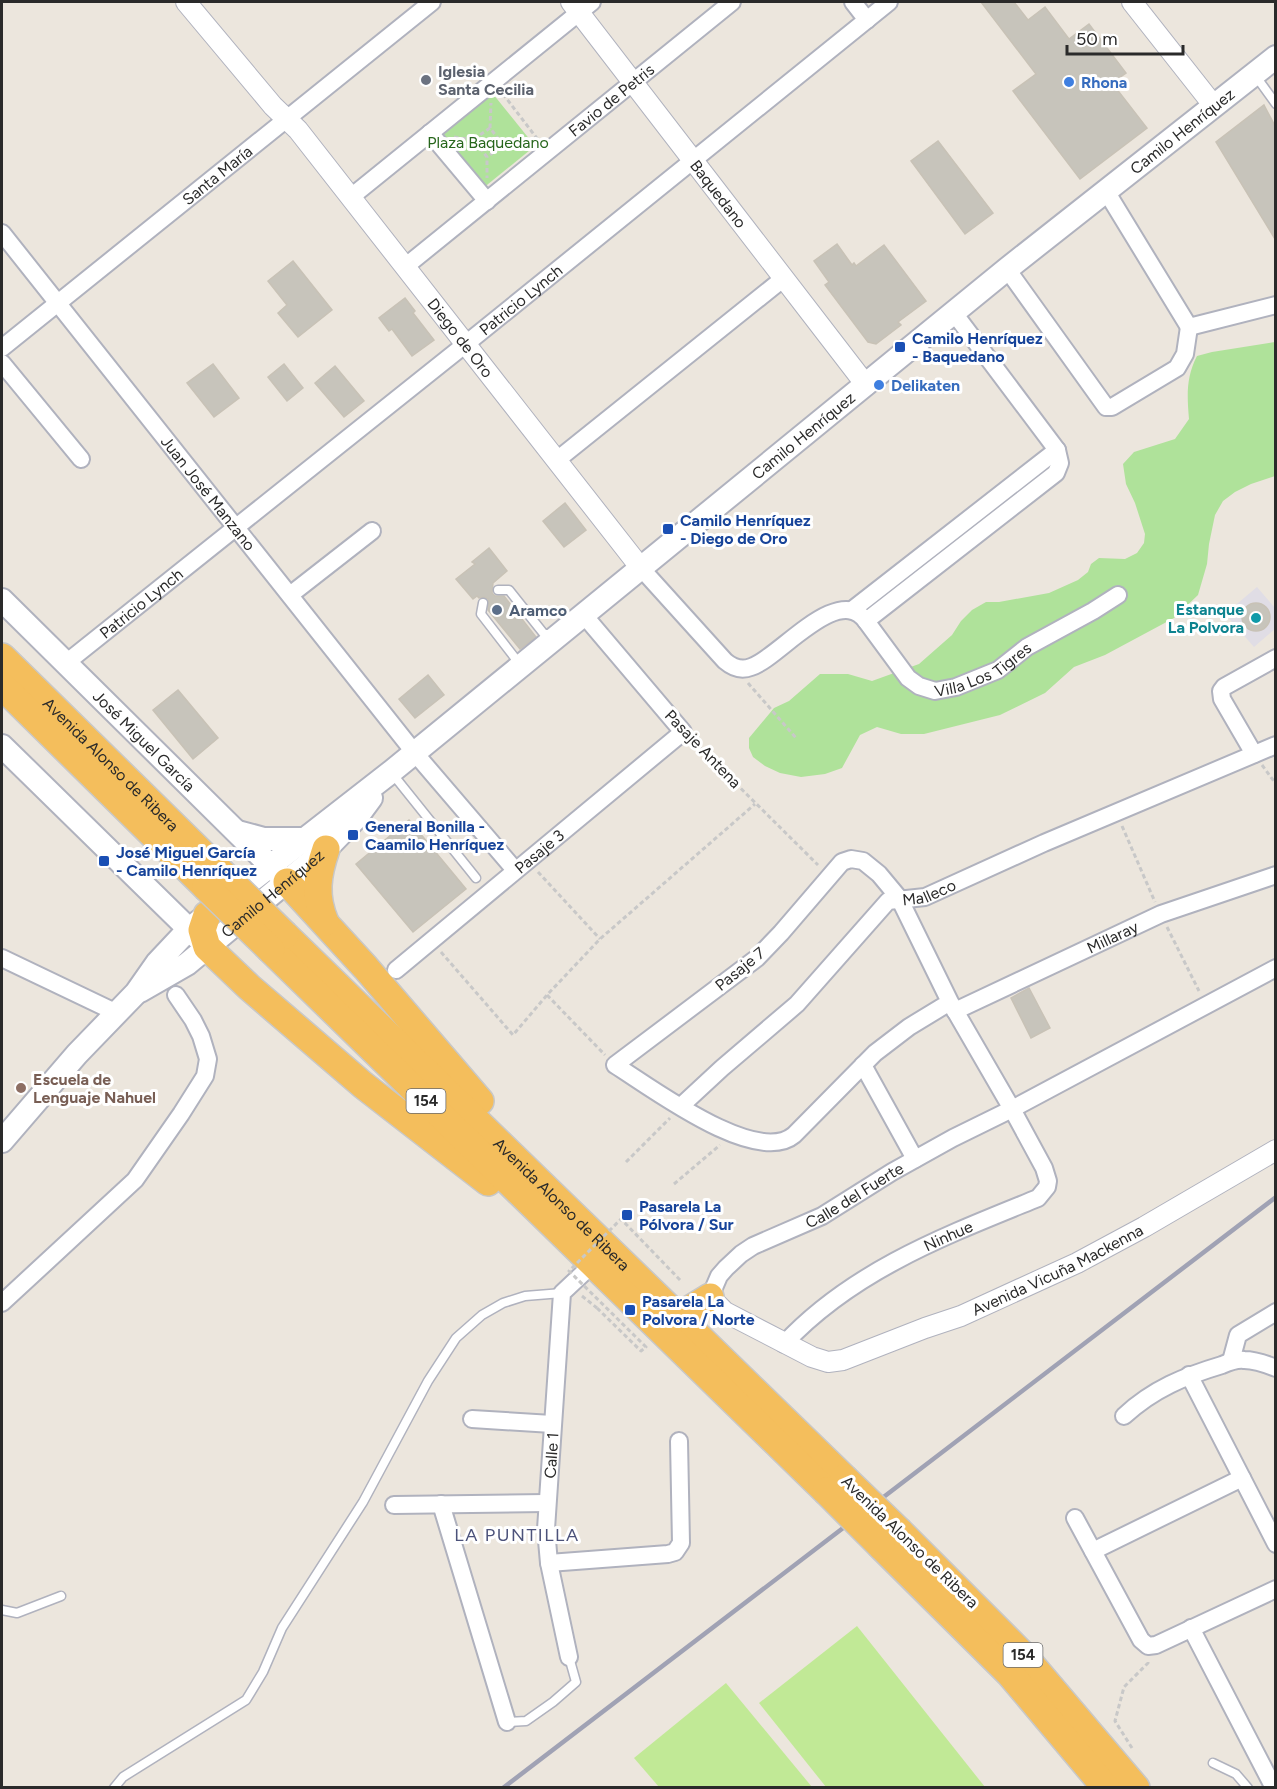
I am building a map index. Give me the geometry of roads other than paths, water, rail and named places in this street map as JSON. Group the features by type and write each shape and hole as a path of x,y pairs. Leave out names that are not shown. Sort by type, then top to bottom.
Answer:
{"highway":[{"name":"Avenida Alonso de Ribera","path":"2,657 213,879"},
{"name":"Avenida Alonso de Ribera","path":"2,686 213,879 278,942 587,1258 891,1539 1023,1655 1090,1731 1136,1788"},
{"path":"315,844 320,868 316,889 318,904 325,923"},
{"path":"275,882 325,923 584,1223"},
{"path":"201,931 257,995 354,1077 587,1258"},
{"name":"Avenida Alonso de Ribera","path":"278,942 584,1223 679,1316 835,1485"},
{"path":"679,1316 710,1297"},
{"name":"Avenida Alonso de Ribera","path":"891,1539 1079,1753 1106,1788"}],"main road":[{"name":"Camilo Henríquez","path":"201,931 275,882 315,844 357,817 391,772 513,655 543,631 584,614 1007,269 1275,57"},
{"name":"José Miguel García","path":"2,600 237,831 275,882"},
{"path":"2,746 201,931"},
{"path":"237,831 264,839 315,844"},
{"name":"Camilo Henríquez","path":"2,1141 37,1099 136,993 181,968 201,931 275,882"}],"street":[{"name":"Diego de Oro","path":"186,2 273,106 298,130 640,567 725,661 740,669 750,668 814,622 838,611 852,610"},
{"name":"Santa María","path":"2,348 432,2"},
{"name":"Favio de Petris","path":"406,266 732,2"},
{"path":"853,2 867,20"},
{"name":"Patricio Lynch","path":"66,663 467,344 889,2"},
{"path":"1132,2 1214,106"},
{"name":"Baquedano","path":"581,5 633,82 867,385"},
{"path":"351,197 493,82 581,5"},
{"path":"430,133 487,201"},
{"path":"1007,269 1106,407 1112,406 1177,368 1185,354 1190,327 1106,191"},
{"name":"Juan José Manzano","path":"2,233 414,752 521,865"},
{"path":"557,460 784,278"},
{"path":"1190,327 1275,305"},
{"path":"866,621 1056,473 1060,463 1057,450 954,313"},
{"path":"2,363 81,459"},
{"path":"852,610 1057,450"},
{"path":"290,595 372,531"},
{"name":"Villa Los Tigres","path":"852,610 858,612 866,621 908,678 919,686 935,691 956,687 998,670 1027,647 1118,595"},
{"name":"Pasaje Antena","path":"584,614 683,732"},
{"path":"1254,754 1222,699 1221,691 1233,681 1275,658"},
{"name":"Pasaje 3","path":"396,970 683,732"},
{"name":"Malleco","path":"681,1106 797,1004 888,901 899,898 925,897 1044,843 1275,745"},
{"name":"Pasaje 7","path":"681,1106 615,1065 757,958 842,862 851,859 863,861 879,874 899,898"},
{"name":"Millaray","path":"681,1106 709,1124 733,1135 771,1143 789,1139 886,1044 952,1006 1161,914 1275,875"},
{"path":"899,898 952,1006 1012,1109"},
{"path":"2,958 117,1013"},
{"name":"Calle del Fuerte","path":"710,1297 720,1276 747,1250 760,1242 822,1216 915,1159 1275,968"},
{"path":"2,1303 135,1180 205,1076 207,1059 201,1036 176,996"},
{"path":"863,1065 915,1159"},
{"name":"Ninhue","path":"784,1344 820,1310 882,1267 927,1244 1042,1195 1047,1187 1047,1175 1012,1109"},
{"name":"Avenida Vicuña Mackenna","path":"784,1344 828,1362 843,1360 961,1316 1077,1263 1144,1227 1275,1150"},
{"path":"568,1292 587,1258"},
{"name":"Calle 1","path":"568,1292 552,1424 546,1503 546,1549 569,1658"},
{"path":"710,1297 725,1312 784,1344"},
{"path":"1231,1361 1238,1335 1275,1312"},
{"path":"1124,1416 1140,1400 1158,1389 1189,1375 1231,1361 1243,1359 1268,1364 1275,1368"},
{"path":"1189,1375 1275,1544"},
{"path":"472,1419 552,1424"},
{"path":"549,1563 675,1552 681,1543 679,1442"},
{"path":"1093,1551 1242,1478"},
{"path":"394,1505 546,1503"},
{"path":"441,1504 507,1722"},
{"path":"1075,1518 1141,1640 1148,1646 1156,1645 1275,1588"},
{"path":"1191,1628 1274,1788"}],"lane":[{"path":"1254,74 1275,104"},
{"path":"498,590 509,591 515,605 527,619 543,631"},
{"path":"483,603 481,614 493,623 505,637 513,655"},
{"path":"391,772 476,878"},
{"path":"114,1788 123,1777 246,1700 263,1672 282,1628 363,1502 428,1382 456,1338 482,1315 504,1303 525,1296 568,1292"},
{"path":"2,1611 17,1613 61,1596"},
{"path":"507,1722 526,1721 576,1682 569,1658"},
{"path":"1214,1763 1236,1774 1248,1788"}],"railway":[{"path":"503,1788 1276,1197"}],"place":[{"name":"Iglesia Santa Cecilia","path":"426,80"},
{"name":"Rhona","path":"1069,82"},
{"name":"Camilo Henríquez - Baquedano","path":"900,347"},
{"name":"Delikaten","path":"879,385"},
{"name":"Camilo Henríquez - Diego de Oro","path":"668,529"},
{"name":"Aramco","path":"497,610"},
{"name":"Estanque La Polvora","path":"1256,618"},
{"name":"General Bonilla - Caamilo Henríquez","path":"353,835"},
{"name":"José Miguel García - Camilo Henríquez","path":"104,861"},
{"name":"Escuela de Lenguaje Nahuel","path":"21,1088"},
{"name":"Pasarela La Pólvora / Sur","path":"627,1215"},
{"name":"Pasarela La Polvora / Norte","path":"630,1310"}],"district":[{"name":"LA PUNTILLA","path":"517,1535"}],"park label":[{"name":"Plaza Baquedano","path":"488,142"}]}
